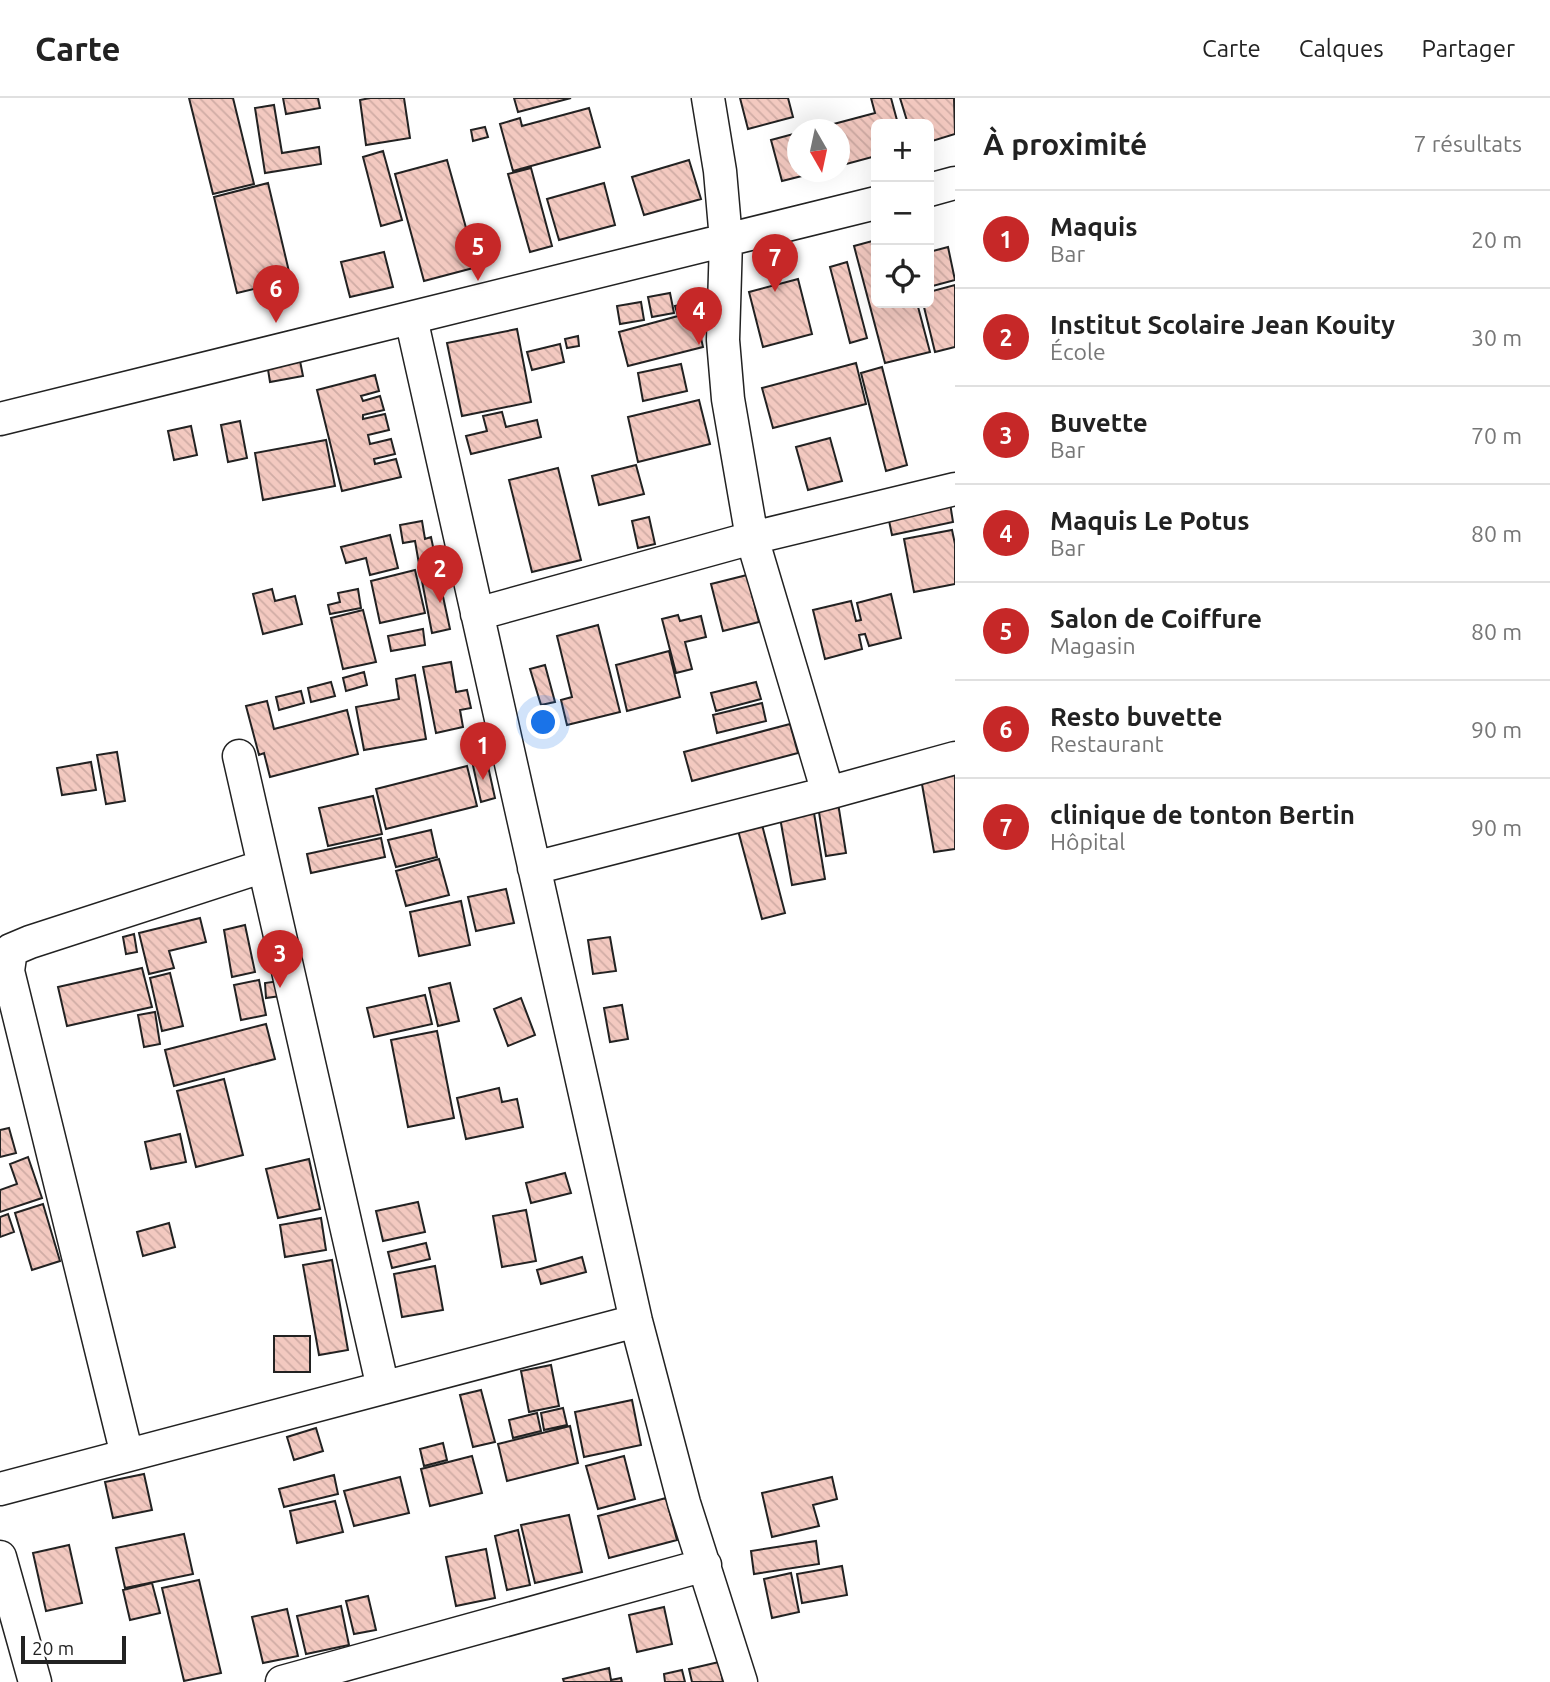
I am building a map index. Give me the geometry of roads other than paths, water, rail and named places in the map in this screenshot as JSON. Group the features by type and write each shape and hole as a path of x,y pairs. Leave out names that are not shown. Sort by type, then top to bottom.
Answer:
{"street":[{"path":"708,98 720,171 726,240 723,340 728,399 752,538 828,793"},
{"path":"934,189 955,183"},
{"path":"0,419 871,204"},
{"path":"411,318 636,1321 684,1503 741,1682"},
{"path":"477,614 752,538 955,489"},
{"path":"239,756 383,1388"},
{"path":"534,868 955,758"},
{"path":"127,1455 8,971 11,950 264,866"},
{"path":"0,1489 636,1321"},
{"path":"0,1557 35,1682"},
{"path":"282,1682 705,1565"}],"place":[{"name":"Salon de Coiffure","path":"478,281"},
{"name":"clinique de tonton Bertin","path":"775,292"},
{"name":"Resto buvette","path":"276,323"},
{"name":"Maquis Le Potus","path":"699,345"},
{"name":"Institut Scolaire Jean Kouity","path":"440,603"},
{"name":"Maquis","path":"483,780"},
{"name":"Buvette","path":"280,988"}]}
